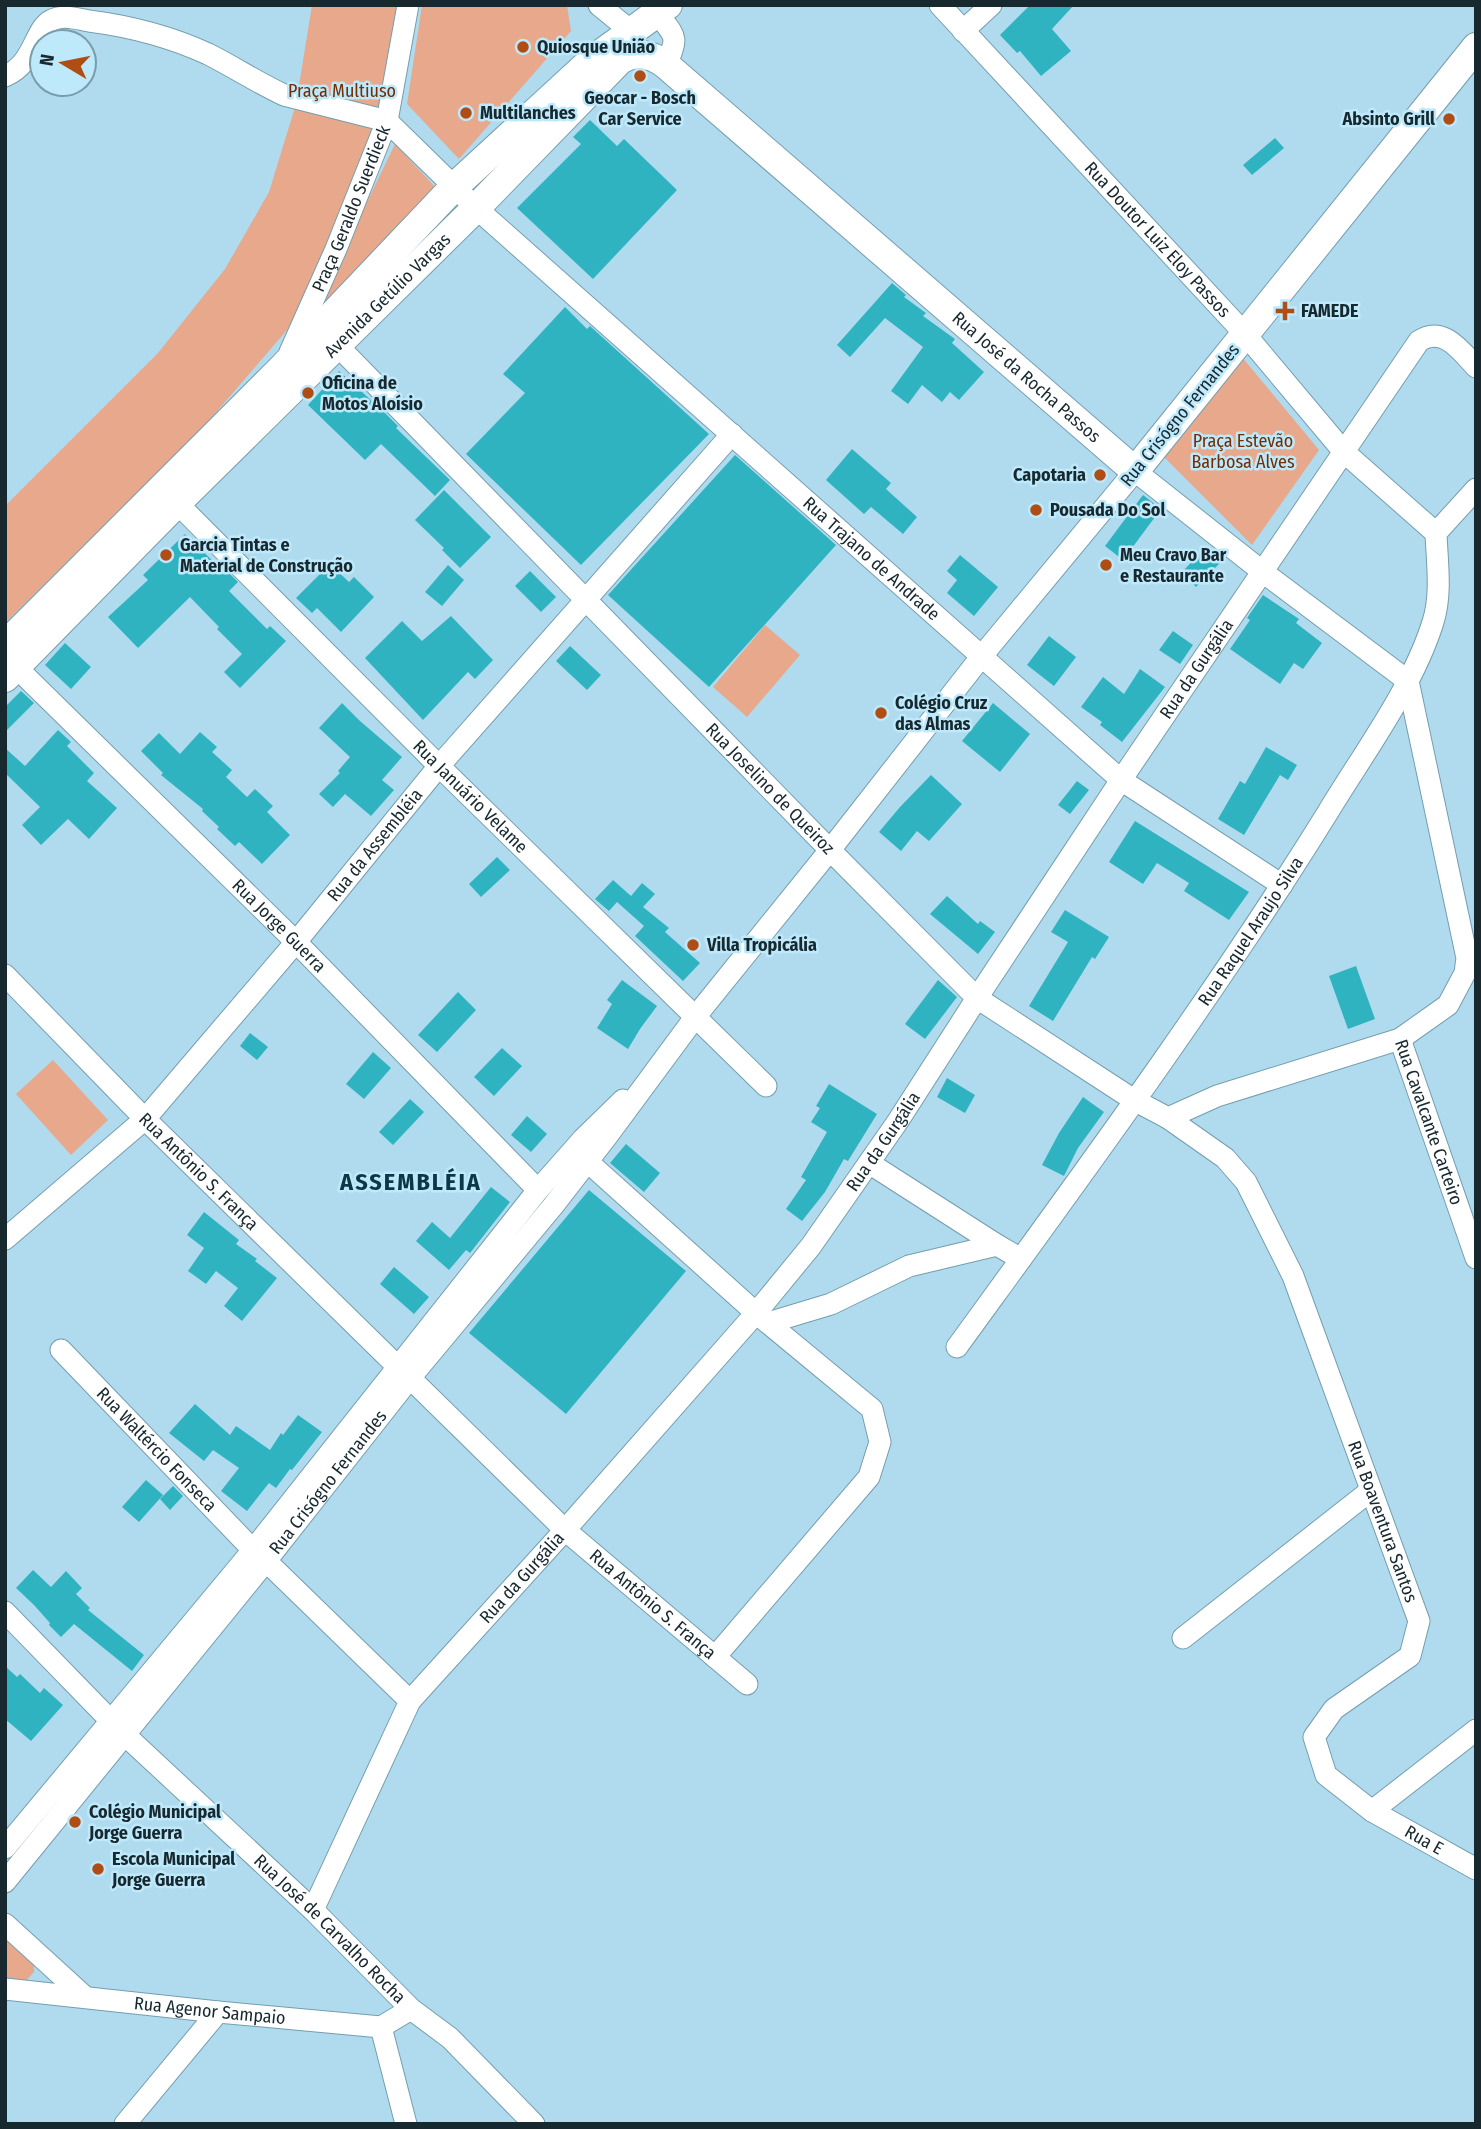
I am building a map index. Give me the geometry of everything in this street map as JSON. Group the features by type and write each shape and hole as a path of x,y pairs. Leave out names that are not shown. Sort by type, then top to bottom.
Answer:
{"main road":[{"name":"Avenida Getúlio Vargas","path":"9,663 454,187 592,60 663,9"},
{"name":"Rua Crisógno Fernandes","path":"1135,471 1476,47"},
{"name":"Avenida Getúlio Vargas","path":"9,663 177,503 476,208 620,60 628,55 638,54 662,62"},
{"name":"Rua José da Rocha Passos","path":"662,62 1135,471"}],"street":[{"name":"Praça Geraldo Suerdieck","path":"283,367 337,249 387,121 408,5"},
{"path":"599,5 632,32"},
{"name":"Rua Doutor Luiz Eloy Passos","path":"940,5 1245,334 1344,452 1436,533"},
{"path":"963,31 990,5"},
{"path":"662,62 675,44 663,9"},
{"path":"5,76 16,72 25,61 47,23 54,18 63,17 114,24 182,44 245,73 284,95 387,121"},
{"name":"Rua Trajano de Andrade","path":"387,121 476,208 1121,780 1282,885"},
{"name":"Rua da Gurgália","path":"313,1910 410,1701 762,1318 898,1121 1121,780 1419,341 1432,336 1454,343 1476,366"},
{"name":"Rua Joselino de Queiroz","path":"337,345 977,998 1134,1100 1168,1118 1225,1158 1246,1182"},
{"name":"Rua da Assembléia","path":"5,1239 145,1119 296,942 439,766 732,434"},
{"name":"Rua José da Rocha Passos","path":"1135,471 1263,572 1409,681"},
{"name":"Rua Crisógno Fernandes","path":"404,1372 588,1162 696,1016 981,657 1135,471"},
{"path":"1436,533 1476,489"},
{"name":"Rua Januário Velame","path":"177,503 439,766 766,1086"},
{"name":"Rua Raquel Araujo Silva","path":"957,1347 1134,1100 1282,885 1409,681 1434,622 1438,589 1436,533"},
{"name":"Rua Jorge Guerra","path":"9,663 296,942 538,1189"},
{"name":"Rua Cavalcante Carteiro","path":"1409,681 1467,957 1465,973 1448,1005 1399,1039 1476,1258"},
{"name":"Rua Antônio S. França","path":"5,975 145,1119 565,1530 747,1684"},
{"path":"1168,1118 1217,1096 1399,1039"},
{"name":"Rua Crisógno Fernandes","path":"5,1848 117,1728 259,1556 404,1372 538,1189 603,1118 649,1079"},
{"path":"588,1162 762,1318 872,1409 880,1441 869,1477 715,1657"},
{"path":"869,1163 1021,1259"},
{"name":"Rua Boaventura Santos","path":"1246,1182 1293,1276 1419,1621 1410,1657 1334,1709 1314,1737 1326,1776 1372,1811"},
{"path":"762,1318 831,1304 909,1266 997,1245"},
{"name":"Rua Waltércio Fonseca","path":"61,1350 259,1556 410,1701"},
{"path":"1183,1639 1370,1491"},
{"name":"Rua José de Carvalho Rocha","path":"5,1612 117,1728 313,1910 411,2009 450,2038 534,2124"},
{"name":"Rua Crisógno Fernandes","path":"5,1882 117,1728"},
{"path":"1372,1811 1476,1730"},
{"name":"Rua E","path":"1372,1811 1476,1869"},
{"path":"5,1924 85,1997"},
{"name":"Rua Agenor Sampaio","path":"5,1989 381,2027"},
{"path":"406,2124 381,2027 411,2009"},
{"path":"125,2124 218,2012"}],"green space":[{"name":"Praça Multiuso","path":"312,5 397,5 384,107 338,235 287,330 200,431 5,623 5,506 158,353 225,269 269,192 296,104"},
{"path":"422,5 567,5 571,31 459,159 407,104"},
{"path":"395,144 438,190 304,332"},
{"name":"Praça Estevão Barbosa Alves","path":"1242,357 1319,450 1252,545 1163,456"},
{"path":"765,625 800,655 747,717 713,687"},
{"path":"53,1060 108,1120 71,1155 16,1094"},
{"path":"5,1938 34,1963 34,1972 25,1982 5,1985"}],"building":[{"path":"1030,5 1074,5 1052,29 1071,51 1041,76 1020,51 1017,53 1000,35"},
{"path":"590,120 617,146 624,139 677,190 593,279 517,208 581,144 573,137"},
{"path":"1275,138 1284,148 1252,175 1243,165"},
{"path":"892,283 906,295 904,297 926,313 923,316 955,339 952,343 984,372 959,400 950,392 942,402 922,385 908,404 891,391 923,347 885,318 850,357 837,345"},
{"path":"565,307 587,329 590,326 709,434 581,565 466,454 525,393 503,374"},
{"path":"339,371 384,412 398,426 396,428 450,480 435,496 381,444 365,460 308,405"},
{"path":"852,449 891,483 886,489 917,517 903,534 871,507 864,514 826,480"},
{"path":"735,455 836,545 709,687 608,595"},
{"path":"444,490 491,537 460,568 415,520"},
{"path":"1143,495 1161,509 1123,560 1105,546"},
{"path":"185,534 238,582 229,591 267,629 270,626 286,641 240,688 224,672 242,654 190,597 138,648 108,617 148,580 143,575"},
{"path":"1207,546 1222,561 1196,587 1182,572"},
{"path":"960,555 998,587 974,616 947,593 957,580 947,571"},
{"path":"330,564 349,582 354,577 374,597 341,632 317,608 312,613 296,598"},
{"path":"448,565 464,580 442,606 425,592"},
{"path":"530,571 556,597 541,612 515,586"},
{"path":"1263,595 1299,619 1296,623 1322,643 1303,669 1294,663 1280,684 1230,649"},
{"path":"451,616 493,660 475,679 468,672 423,720 365,658 402,621 422,641"},
{"path":"1173,631 1193,645 1180,664 1159,650"},
{"path":"1049,636 1076,657 1054,686 1027,665"},
{"path":"65,643 91,667 71,689 45,665"},
{"path":"570,646 601,675 587,690 556,661"},
{"path":"1140,669 1165,687 1122,742 1100,725 1102,722 1081,707 1103,677 1124,694"},
{"path":"21,691 34,703 5,732 5,707"},
{"path":"342,703 402,757 382,780 394,790 371,816 345,794 333,807 319,794 340,773 338,771 350,757 319,728"},
{"path":"993,703 1030,734 1000,772 962,741"},
{"path":"58,730 71,742 67,746 94,773 87,781 117,808 89,839 68,819 41,845 22,825 40,807 5,773 5,748 25,766"},
{"path":"200,732 217,747 212,752 232,770 226,777 247,797 255,789 273,806 267,812 290,835 262,864 239,842 235,846 217,829 219,827 203,809 161,775 163,773 141,751 159,733 180,754"},
{"path":"1266,747 1297,765 1288,780 1280,775 1244,835 1218,819 1240,781 1245,784"},
{"path":"931,775 962,804 929,841 917,831 901,851 879,832"},
{"path":"1077,781 1089,790 1070,814 1058,805"},
{"path":"1135,821 1249,892 1229,920 1184,891 1189,883 1157,863 1143,884 1109,862"},
{"path":"497,857 510,870 481,897 469,884"},
{"path":"613,880 631,896 642,883 655,894 643,907 669,928 665,932 700,963 683,981 635,936 644,926 617,902 609,911 595,899"},
{"path":"947,896 978,924 980,921 995,932 978,954 930,914"},
{"path":"1065,910 1109,937 1095,959 1092,957 1053,1021 1029,1006 1068,942 1051,932"},
{"path":"1356,966 1375,1019 1348,1029 1329,976"},
{"path":"622,980 657,1006 628,1049 597,1028 612,1004 607,1000"},
{"path":"938,980 957,997 925,1039 905,1024"},
{"path":"458,992 476,1010 437,1052 418,1035"},
{"path":"250,1033 268,1047 257,1060 240,1046"},
{"path":"502,1048 522,1066 494,1096 474,1077"},
{"path":"373,1052 391,1068 364,1099 346,1084"},
{"path":"947,1078 975,1095 965,1113 937,1097"},
{"path":"829,1084 877,1114 848,1161 844,1159 825,1192 802,1221 786,1209 806,1180 801,1177 827,1132 811,1122 820,1108 816,1106"},
{"path":"1083,1097 1104,1112 1078,1148 1064,1176 1042,1165"},
{"path":"410,1099 424,1112 393,1145 379,1132"},
{"path":"527,1116 547,1134 531,1152 511,1135"},
{"path":"626,1144 660,1173 644,1192 610,1163"},
{"path":"491,1187 510,1202 470,1253 466,1250 449,1270 416,1241 432,1222 450,1238"},
{"path":"589,1190 686,1271 566,1414 469,1333"},
{"path":"204,1212 239,1240 236,1244 277,1278 242,1321 224,1306 238,1288 216,1271 206,1284 188,1271 204,1248 187,1235"},
{"path":"394,1267 429,1297 414,1314 380,1284"},
{"path":"195,1404 230,1435 236,1426 270,1450 298,1415 322,1432 276,1488 269,1483 247,1511 221,1491 239,1468 213,1450 204,1461 169,1433"},
{"path":"146,1480 163,1495 139,1522 122,1507"},
{"path":"173,1486 183,1496 170,1510 160,1499"},
{"path":"33,1570 51,1587 66,1571 82,1588 76,1594 90,1608 88,1610 144,1655 132,1671 74,1624 61,1637 49,1625 34,1605 16,1588"},
{"path":"5,1666 17,1677 20,1674 40,1693 44,1688 63,1705 31,1741 5,1719"}],"place":[{"name":"Quiosque União","path":"523,47"},
{"name":"Geocar - Bosch Car Service","path":"640,76"},
{"name":"Multilanches","path":"466,113"},
{"name":"Absinto Grill","path":"1449,119"},
{"name":"FAMEDE","path":"1285,311"},
{"name":"Oficina de Motos Aloísio","path":"308,393"},
{"name":"Capotaria","path":"1100,475"},
{"name":"Pousada Do Sol","path":"1036,510"},
{"name":"Garcia Tintas e Material de Construção","path":"166,555"},
{"name":"Meu Cravo Bar e Restaurante","path":"1106,565"},
{"name":"Colégio Cruz das Almas","path":"881,713"},
{"name":"Villa Tropicália","path":"693,945"},
{"name":"Colégio Municipal Jorge Guerra","path":"75,1822"},
{"name":"Escola Municipal Jorge Guerra","path":"98,1869"}],"district":[{"name":"ASSEMBLÉIA","path":"411,1182"}]}
